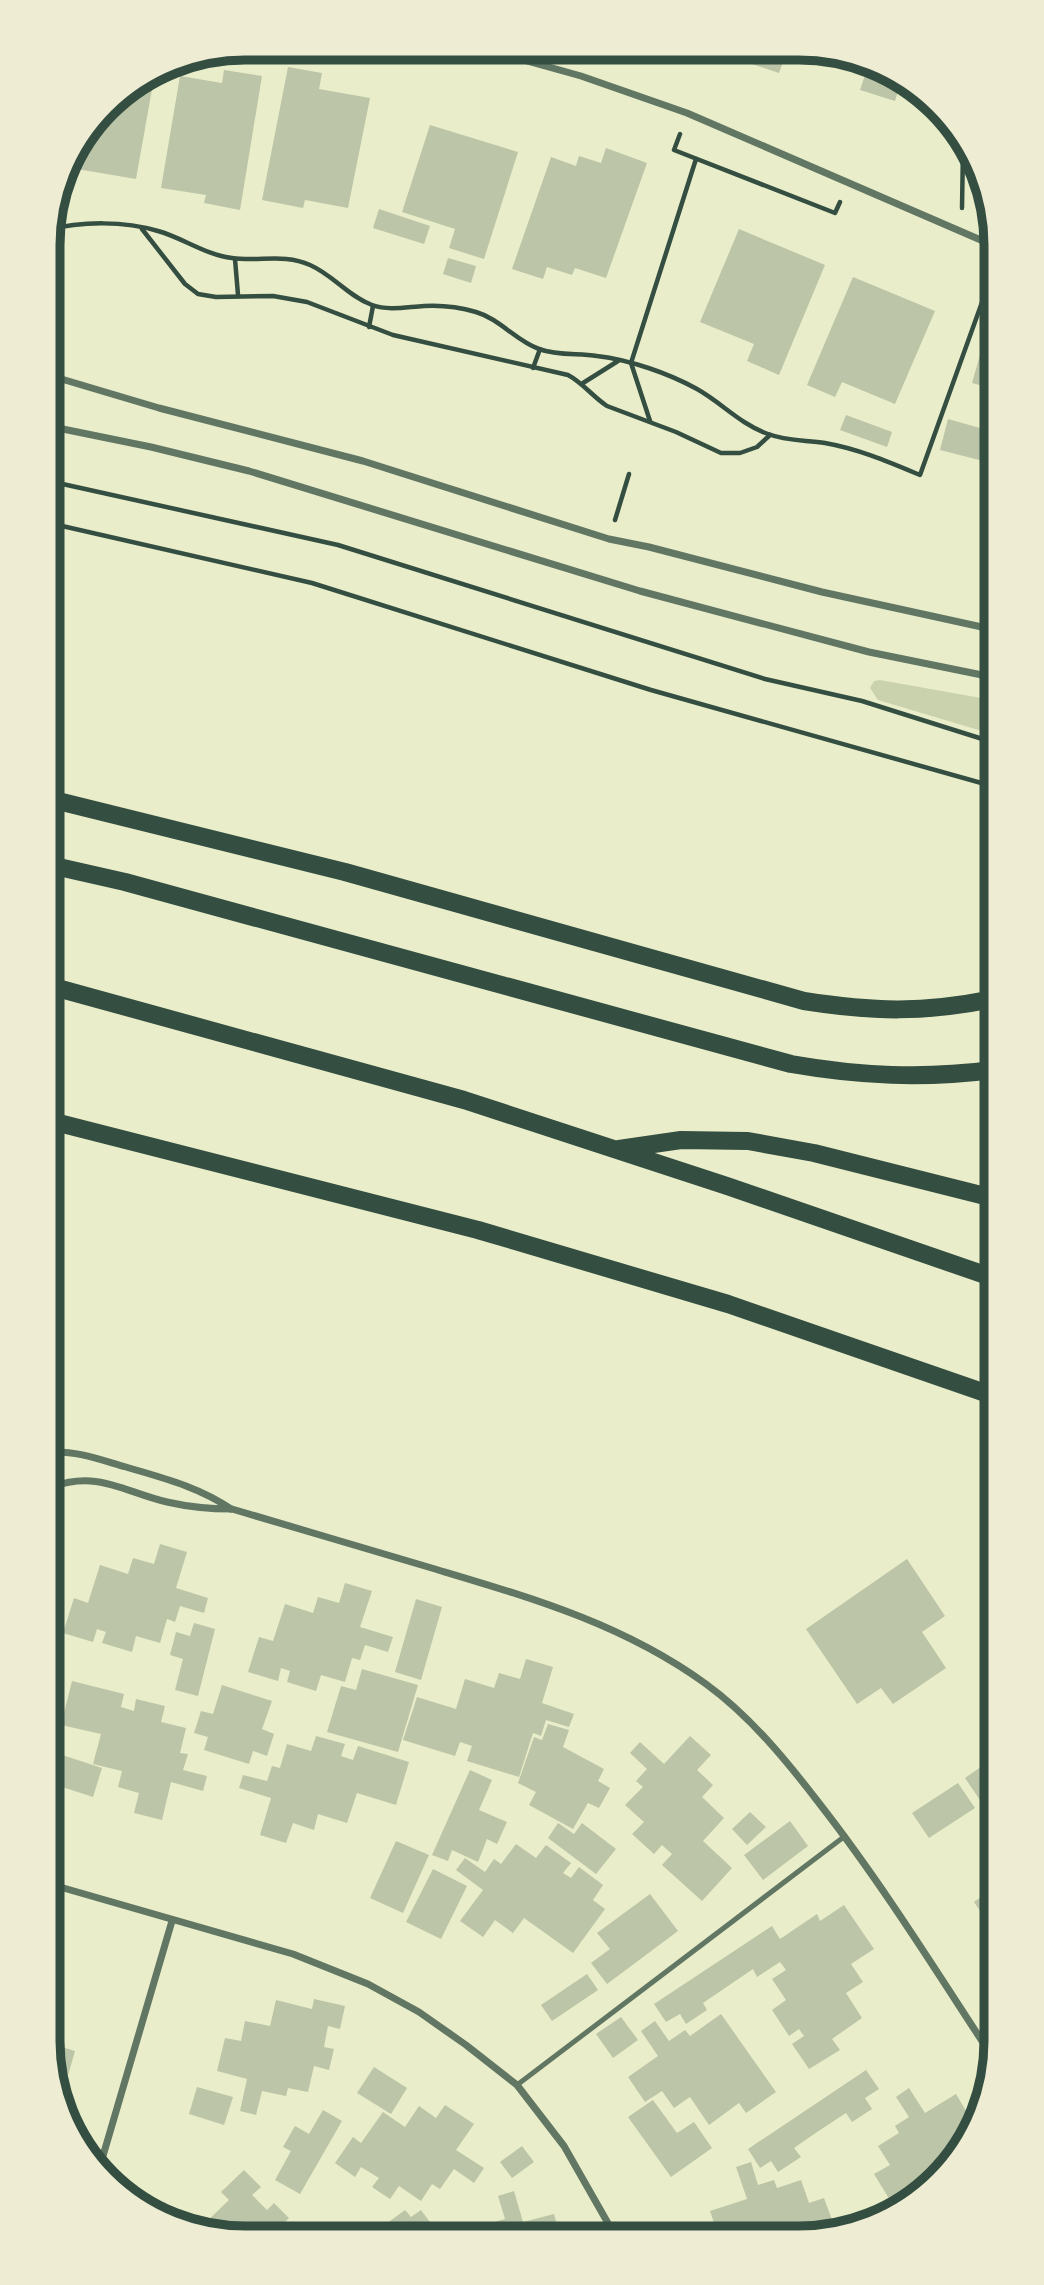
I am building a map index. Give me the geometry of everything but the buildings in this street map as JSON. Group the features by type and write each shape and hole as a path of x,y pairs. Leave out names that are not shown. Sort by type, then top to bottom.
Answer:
{"main road":[{"path":"60,802 357,876 804,1001 857,1009 909,1010 953,1007 984,1001"},
{"path":"60,867 125,882 791,1064 834,1072 888,1076 942,1076 984,1071"},
{"path":"60,989 464,1100 984,1275"},
{"path":"60,1123 478,1230 728,1304 984,1392"},
{"path":"614,1150 681,1140 748,1142 814,1153 984,1196"}],"street":[{"path":"524,60 581,76 687,113 984,241"},
{"path":"60,379 159,408 363,461 609,539 822,592 984,627"},
{"path":"60,428 249,471 653,594 869,652 984,675"},
{"path":"60,1452 78,1453 178,1483 214,1497 232,1510"},
{"path":"60,1485 79,1480 95,1480 165,1502 209,1510 232,1510 546,1602 657,1652 708,1685 753,1725 798,1776 845,1836 984,2044"},
{"path":"60,1887 293,1954 368,1984 419,2012 517,2085 564,2146 610,2226"},
{"path":"102,2158 172,1921"}],"lane":[{"path":"517,2085 845,1836"}],"path":[{"path":"687,113 674,150 835,213 848,183"},
{"path":"962,230 963,158"},
{"path":"650,422 631,363 696,159"},
{"path":"60,228 119,224 157,230 216,255 235,259 288,258 311,265 350,295 373,306 398,309 451,306 479,313 540,349 631,363 697,389 744,424 771,435 846,447 920,475 984,297"},
{"path":"141,228 185,284 198,294 216,297 272,296 307,302 393,335 568,374 583,383 607,406 722,453 740,453 757,447 771,435"},
{"path":"235,259 237,295"},
{"path":"369,327 373,306"},
{"path":"533,368 540,349"},
{"path":"583,383 618,360"},
{"path":"609,539 629,474"},
{"path":"60,484 338,545 765,679 862,701 984,739"},
{"path":"60,526 312,583 651,690 984,784"}],"green space":[{"path":"874,681 984,699 984,732 878,700 870,688"}]}
